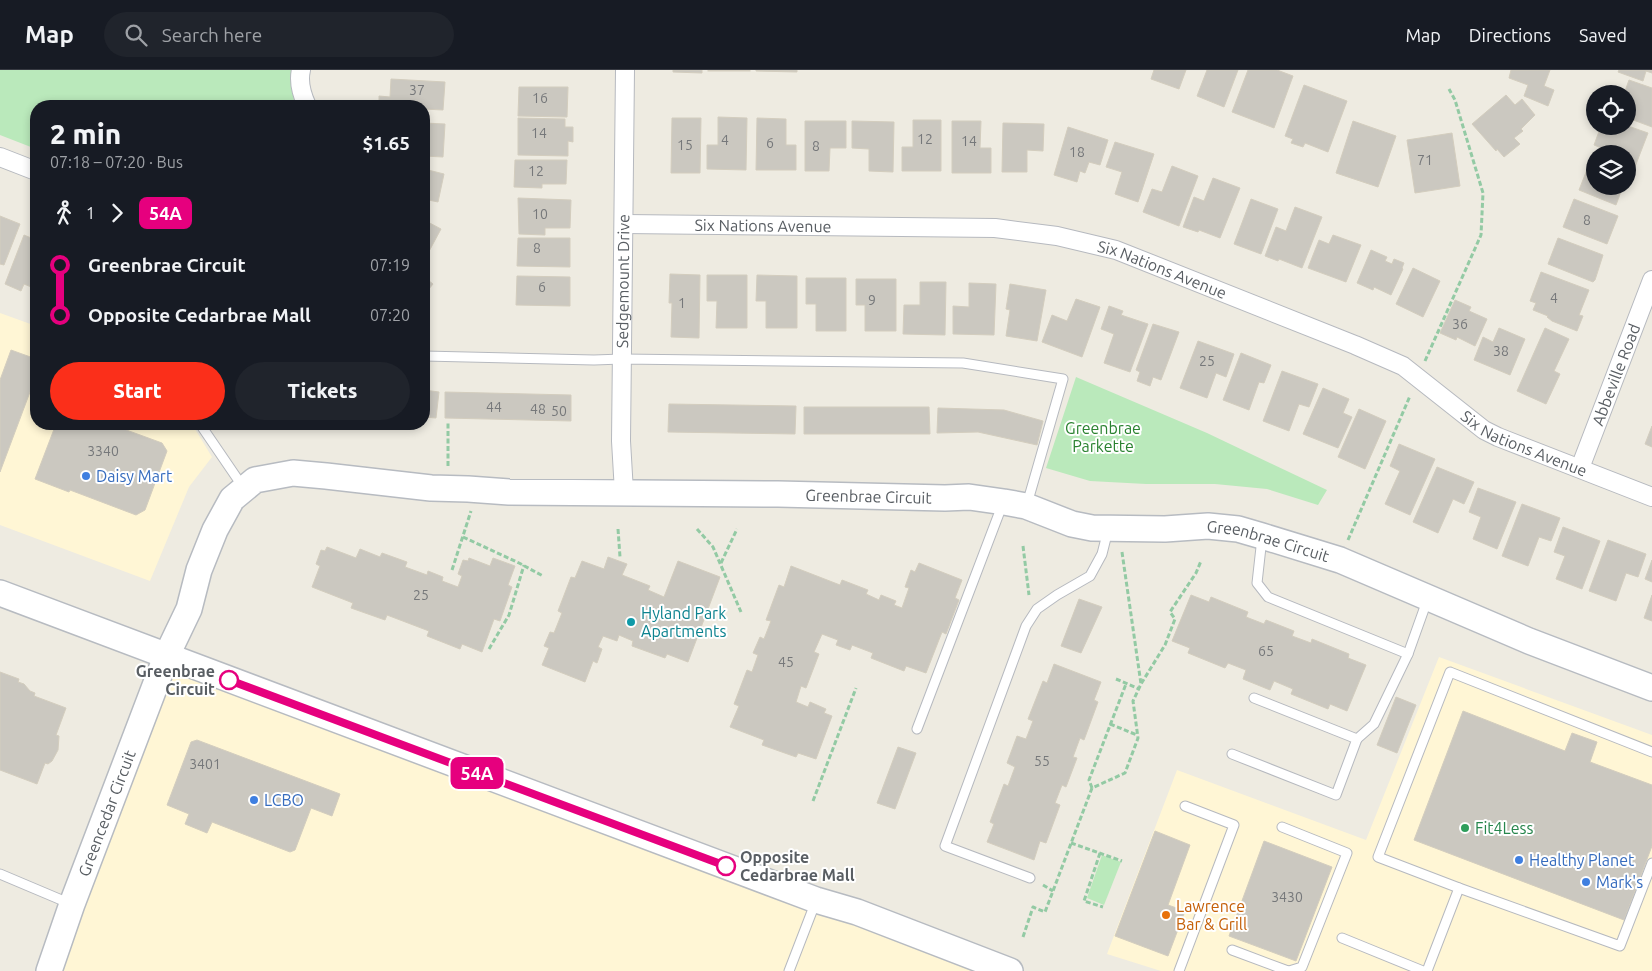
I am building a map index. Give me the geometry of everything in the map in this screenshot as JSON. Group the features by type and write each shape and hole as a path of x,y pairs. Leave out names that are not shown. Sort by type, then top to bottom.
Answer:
{"street":[{"path":"301,70 302,94 304,100"},
{"name":"Sedgemount Drive","path":"624,492 621,441 625,70"},
{"path":"0,158 30,169"},
{"name":"Six Nations Avenue","path":"624,224 967,226 1018,230 1057,236 1116,250 1403,366 1484,430 1652,497"},
{"name":"Abbeville Road","path":"1580,468 1652,280"},
{"name":"Greenbrae Circuit","path":"166,657 189,609 200,570 215,530 232,498 254,480 293,473 431,488 562,494 624,492 969,497 1015,504 1072,524 1092,528 1165,529 1208,526 1238,530 1340,560 1530,641 1652,688"},
{"path":"0,593 166,657 816,900 857,912 1010,971"},
{"name":"Greencedar Circuit","path":"49,971 72,904 166,657"}],"lane":[{"path":"430,356 594,360 963,363 1064,379 1015,504 917,729"},
{"path":"204,430 244,488"},
{"path":"1030,878 945,846 1026,626 1037,609 1056,595 1090,576 1114,529"},
{"path":"1262,536 1257,583 1268,598 1408,654"},
{"path":"1232,754 1336,795 1357,739 1374,724 1408,654 1428,598"},
{"path":"1652,752 1450,672 1378,857 1620,946 1652,863"},
{"path":"1254,698 1357,739"},
{"path":"1179,971 1234,825 1185,806"},
{"path":"1232,950 1289,971 1302,967 1347,853 1282,827"},
{"path":"0,874 72,904"},
{"path":"1427,971 1459,888"},
{"path":"788,971 816,900"},
{"path":"1342,938 1423,971"}],"path":[{"path":"1340,560 1481,235 1483,193 1455,100 1449,89"},
{"path":"448,422 448,489"},
{"path":"452,570 479,490"},
{"path":"618,528 620,557"},
{"path":"697,529 713,547 741,612"},
{"path":"720,564 737,529"},
{"path":"1114,529 1122,564 1141,684"},
{"path":"463,537 524,565 543,576"},
{"path":"1023,546 1032,616"},
{"path":"1092,788 1125,773 1138,735 1133,701 1165,645 1175,619 1170,612 1196,573 1201,561"},
{"path":"489,649 508,615 524,565"},
{"path":"1116,679 1139,689"},
{"path":"1023,937 1033,907 1045,912 1092,788 1089,780 1126,684"},
{"path":"812,801 856,688"},
{"path":"1110,724 1138,735"},
{"path":"1071,843 1122,861"},
{"path":"1100,853 1084,901 1103,907"}],"shaded area":[{"path":"0,313 30,324 30,430 196,430 212,457 189,487 150,581 0,525"},
{"path":"166,657 1010,971 49,971"},
{"path":"1439,657 1652,735 1652,971 1161,971 1107,954 1177,770 1366,840"}],"green space":[{"path":"0,70 291,70 294,100 30,100 30,147 0,135"},
{"name":"Greenbrae Parkette","path":"1076,377 1207,433 1327,490 1318,505 1267,489 1215,484 1146,484 1090,481 1046,468"},
{"path":"1102,855 1121,862 1104,905 1087,898"}],"building":[{"path":"673,70 702,70 702,73 673,72"},
{"path":"750,70 750,71 708,71"},
{"path":"797,70 797,72 756,71"},
{"path":"1154,70 1186,70 1179,89 1151,79"},
{"path":"1207,70 1238,70 1224,107 1197,96"},
{"path":"1248,70 1277,70 1293,76 1274,128 1232,112"},
{"path":"1511,70 1550,70 1544,86 1554,90 1548,106 1524,96 1528,85 1509,78"},
{"path":"1619,70 1652,70 1652,73 1646,71 1643,81 1618,72"},
{"path":"391,79 445,82 443,110 430,109 430,100 379,100 379,96 390,97"},
{"path":"1629,80 1652,88 1652,127 1636,121 1636,85 1627,85"},
{"path":"1304,85 1347,101 1328,152 1305,143 1303,147 1291,143 1293,139 1285,136"},
{"path":"519,87 568,87 567,117 518,116"},
{"path":"1506,95 1515,105 1522,99 1535,115 1521,129 1523,131 1514,138 1520,144 1504,157 1497,149 1496,151 1472,124"},
{"path":"718,117 747,118 746,170 707,169 707,145 718,145"},
{"path":"518,118 565,119 565,127 573,127 573,142 568,141 568,156 518,155"},
{"path":"672,118 701,118 700,173 671,173"},
{"path":"757,118 786,119 786,145 796,145 796,170 756,170"},
{"path":"913,120 941,120 941,171 902,171 902,147 913,147"},
{"path":"805,121 846,121 846,148 830,148 829,171 805,171"},
{"path":"852,121 894,122 893,172 869,171 869,149 852,148"},
{"path":"952,121 981,121 980,148 991,148 991,173 952,173"},
{"path":"1353,121 1396,136 1378,187 1336,173"},
{"path":"430,123 445,124 443,157 430,156"},
{"path":"1003,123 1044,124 1043,151 1027,150 1027,172 1002,172"},
{"path":"1068,127 1108,140 1100,165 1089,162 1085,173 1080,171 1077,182 1054,175"},
{"path":"1636,129 1648,133 1636,164 1636,145 1594,145 1598,135 1636,135"},
{"path":"1452,133 1460,186 1415,193 1407,140"},
{"path":"1115,142 1154,154 1138,202 1115,194 1122,172 1106,167"},
{"path":"515,160 567,160 566,184 542,184 542,188 514,187"},
{"path":"1172,166 1198,176 1179,226 1143,212 1152,189 1162,192"},
{"path":"430,170 444,174 438,202 430,200"},
{"path":"1586,172 1586,193 1579,190"},
{"path":"1213,178 1240,188 1220,238 1199,230 1198,232 1183,227 1194,197 1204,201"},
{"path":"1591,195 1620,195 1616,205"},
{"path":"518,198 571,200 570,228 545,228 545,235 519,234"},
{"path":"1251,199 1278,209 1261,254 1234,244"},
{"path":"1574,199 1618,216 1607,244 1563,227"},
{"path":"1295,207 1322,217 1302,268 1265,256 1276,227 1286,231"},
{"path":"0,216 20,224 4,265 0,264"},
{"path":"430,223 441,229 430,249"},
{"path":"24,235 30,238 30,286 24,284 21,291 5,284"},
{"path":"1333,235 1361,245 1346,282 1308,268 1319,240 1329,244"},
{"path":"518,238 570,238 570,267 517,266"},
{"path":"1558,238 1603,255 1593,282 1548,264"},
{"path":"1371,250 1387,257 1385,261 1392,264 1394,259 1404,263 1391,295 1374,287 1373,290 1357,283"},
{"path":"1413,268 1440,281 1423,317 1396,304"},
{"path":"1541,272 1589,290 1579,315 1583,316 1577,331 1552,321 1548,316 1533,310 1536,303 1530,301"},
{"path":"670,274 700,275 699,338 671,337 672,303 669,303"},
{"path":"707,275 747,275 747,328 716,328 717,301 707,301"},
{"path":"757,275 797,276 797,328 766,328 766,301 756,301"},
{"path":"517,276 570,277 570,306 516,305"},
{"path":"806,278 846,278 846,331 816,331 816,304 806,304"},
{"path":"856,279 896,279 896,331 865,331 865,305 856,305"},
{"path":"920,282 946,282 945,335 903,334 904,305 920,305"},
{"path":"969,283 996,284 994,335 953,334 953,306 969,307"},
{"path":"1010,284 1046,290 1037,341 1006,336 1010,310 1006,309"},
{"path":"1076,299 1100,307 1082,357 1042,342 1052,315 1067,321"},
{"path":"1455,300 1471,307 1469,311 1487,319 1475,346 1457,337 1456,340 1440,333"},
{"path":"1109,306 1123,311 1121,315 1148,324 1130,372 1104,363 1114,334 1101,329"},
{"path":"1153,324 1179,332 1161,380 1153,377 1150,386 1137,381 1140,372 1136,370"},
{"path":"1499,328 1525,339 1510,375 1474,360 1483,337 1493,342"},
{"path":"1545,328 1569,339 1554,371 1560,374 1546,404 1517,391"},
{"path":"1198,341 1234,354 1226,377 1216,373 1207,398 1180,388"},
{"path":"11,350 30,357 30,392 0,472 0,380"},
{"path":"1241,353 1271,365 1264,383 1259,382 1249,410 1223,400"},
{"path":"1282,371 1318,384 1309,407 1299,404 1289,431 1263,421"},
{"path":"1323,388 1349,399 1343,413 1352,417 1338,448 1303,434"},
{"path":"430,391 439,392 436,418 430,418"},
{"path":"445,392 571,395 571,421 445,418"},
{"path":"669,404 796,406 795,434 668,432"},
{"path":"804,407 929,407 930,434 804,434"},
{"path":"938,408 1004,410 1043,421 1037,445 978,432 937,433"},
{"path":"1359,409 1386,421 1365,469 1338,457"},
{"path":"1652,426 1652,447 1645,444"},
{"path":"54,430 126,430 162,443 167,451 145,510 136,515 35,479"},
{"path":"1399,444 1435,459 1410,515 1385,504 1400,471 1390,466"},
{"path":"1437,467 1474,482 1464,504 1453,499 1438,533 1413,522"},
{"path":"1478,488 1516,502 1497,549 1473,539 1481,517 1469,512"},
{"path":"1522,504 1560,518 1551,541 1539,537 1528,566 1502,556"},
{"path":"1563,527 1600,541 1582,589 1556,579 1565,556 1554,552"},
{"path":"1608,540 1646,554 1638,577 1626,573 1616,601 1589,591"},
{"path":"327,547 356,558 360,549 380,557 382,553 407,562 405,567 427,575 428,571 443,577 442,581 458,587 462,576 458,574 463,560 468,561 469,558 490,566 493,558 515,566 508,585 512,587 500,621 494,619 482,652 462,644 460,649 427,636 429,631 387,615 385,620 351,608 353,603 312,587 320,566 316,564 321,550 325,551"},
{"name":"Hyland Park Apartments","path":"608,557 627,564 622,575 650,586 648,590 664,597 678,561 720,577 688,662 667,654 665,658 632,646 633,641 619,635 617,641 603,636 598,647 602,649 597,663 593,661 585,682 542,665 549,648 544,646 550,632 554,633 562,613 558,611 571,577 575,578 582,561 604,569"},
{"path":"1652,560 1652,582 1645,579"},
{"path":"919,563 962,580 955,598 959,600 946,634 942,632 926,673 906,666 904,671 871,658 873,653 852,645 850,650 836,645 838,640 822,634 814,652 819,654 806,688 801,686 796,702 808,707 810,702 826,709 824,713 832,716 816,759 798,753 796,757 762,745 764,740 730,727 739,706 734,704 747,670 752,672 758,655 753,653 760,637 764,639 771,621 766,620 779,585 784,587 791,566 840,585 842,580 868,590 866,594 879,600 881,595 896,601 894,605 902,608 909,588 905,587 911,570 915,572"},
{"path":"1191,595 1209,602 1211,597 1248,612 1246,617 1264,624 1266,620 1294,631 1292,636 1311,643 1312,639 1349,654 1348,658 1366,665 1347,711 1330,704 1328,709 1291,694 1293,689 1274,681 1270,690 1243,679 1246,670 1228,663 1225,668 1188,653 1190,648 1172,641"},
{"path":"1652,595 1652,621 1644,618"},
{"path":"1079,599 1102,607 1081,653 1061,646"},
{"path":"1054,664 1101,682 1094,700 1098,702 1084,740 1080,738 1073,757 1077,758 1066,787 1062,785 1055,803 1060,805 1046,843 1040,841 1034,860 987,842 994,824 990,822 1004,784 1008,786 1015,767 1007,763 1017,736 1026,739 1033,721 1028,719 1043,681 1047,683"},
{"path":"0,672 19,679 18,682 24,684 30,691 35,693 34,696 66,708 56,735 59,736 58,750 52,761 48,764 45,763 37,784 0,770"},
{"path":"1396,697 1416,705 1397,753 1377,745"},
{"path":"1463,711 1565,751 1572,733 1597,742 1590,762 1652,785 1652,846 1624,920 1414,840"},
{"name":"LCBO","path":"197,740 340,794 332,816 311,808 295,850 290,852 212,822 207,833 185,824 189,814 167,805 191,742"},
{"path":"898,747 916,753 895,809 877,803"},
{"path":"1155,831 1190,845 1168,905 1185,911 1168,956 1115,936"},
{"path":"1264,841 1332,867 1296,961 1229,936"}],"bus line":[{"name":"54A","path":"229,680 726,866"}],"place":[{"name":"Daisy Mart","path":"86,476"},
{"name":"Hyland Park Apartments","path":"631,622"},
{"name":"Greenbrae Circuit","path":"229,680"},
{"name":"LCBO","path":"254,800"},
{"name":"Fit4Less","path":"1465,828"},
{"name":"Healthy Planet","path":"1519,860"},
{"name":"Opposite Cedarbrae Mall","path":"726,866"},
{"name":"Mark's","path":"1586,882"},
{"name":"Lawrence Bar & Grill","path":"1166,915"}]}
